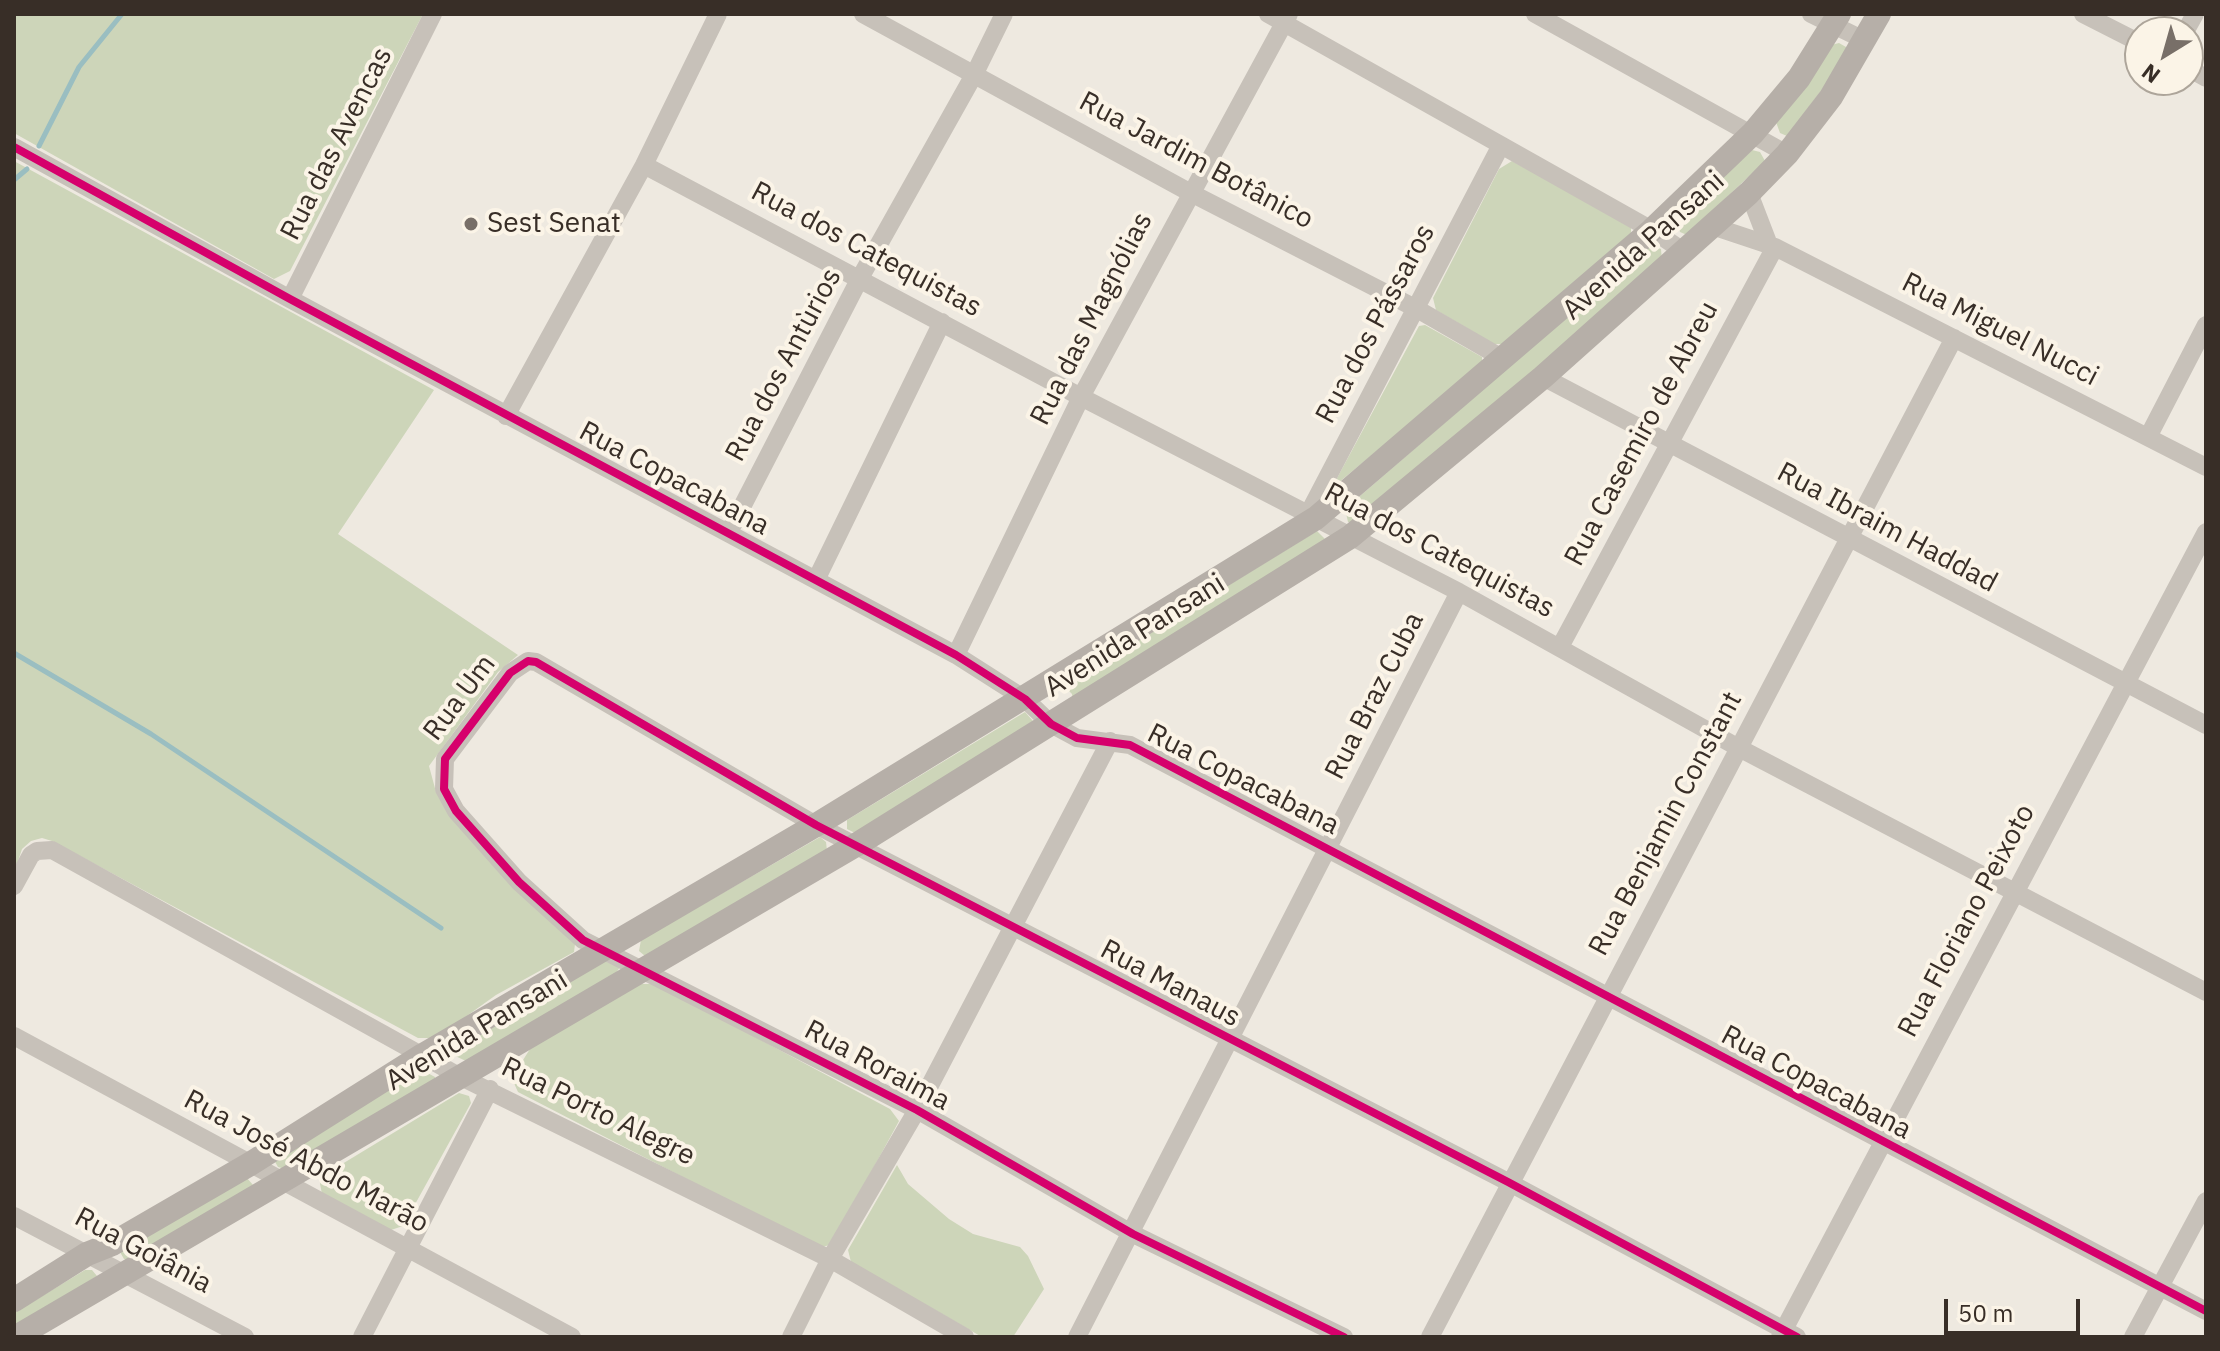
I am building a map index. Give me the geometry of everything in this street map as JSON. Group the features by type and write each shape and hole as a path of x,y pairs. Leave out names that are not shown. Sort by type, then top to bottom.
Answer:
{"main road":[{"name":"Avenida Pansani","path":"16,1337 129,1273 640,968 856,845 1350,537 1543,377 1749,193 1787,154 1831,97 1879,14"},
{"name":"Avenida Pansani","path":"14,1300 87,1254 112,1244 250,1164 423,1055 1025,699 1308,519 1652,230 1753,133 1799,78 1828,18"}],"street":[{"name":"Rua das Avencas","path":"290,299 433,14"},
{"path":"506,416 644,165 718,14"},
{"name":"Rua Jardim Botânico","path":"863,14 1189,192 1417,309 1502,358"},
{"name":"Rua dos Antùrios","path":"729,532 860,278 975,73 1004,14"},
{"path":"1535,14 1787,154"},
{"path":"2083,14 2124,35"},
{"path":"1280,17 1500,147 1652,230 1683,251"},
{"name":"Rua das Magnólias","path":"956,655 1081,397 1280,17"},
{"path":"1828,18 1866,41"},
{"name":"Rua Copacabana","path":"14,147 506,416 956,655 1025,699 1051,724 1077,738 1130,745 2206,1311"},
{"name":"Rua dos Pássaros","path":"1308,519 1500,147"},
{"name":"Rua dos Catequistas","path":"644,165 1308,519 1459,592 1739,748 2206,992"},
{"path":"1749,193 1772,246"},
{"name":"Rua Miguel Nucci","path":"1712,226 1772,246 2206,467"},
{"name":"Rua Casemiro de Abreu","path":"1560,647 1772,246"},
{"path":"816,580 942,322"},
{"path":"2148,437 2206,325"},
{"name":"Rua Benjamin Constant","path":"1430,1337 1508,1182 1954,338"},
{"name":"Rua Ibraim Haddad","path":"1543,377 1848,540 2206,725"},
{"name":"Rua Floriano Peixoto","path":"1787,1335 1882,1142 2206,532"},
{"name":"Rua Braz Cuba","path":"1077,1337 1133,1234 1459,592"},
{"name":"Rua Um","path":"442,774 445,759 464,731 510,673 528,661"},
{"name":"Rua Manaus","path":"528,661 546,666 816,825 1508,1182 1787,1335"},
{"path":"791,1337 830,1259 917,1110 1110,741"},
{"name":"Rua Roraima","path":"442,774 444,789 456,811 519,882 583,940 917,1110 1133,1234 1344,1337"},
{"name":"Rua Porto Alegre","path":"14,886 25,864 37,851 52,850 459,1076 830,1259 965,1337"},
{"name":"Rua José Abdo Marão","path":"14,1036 572,1337"},
{"path":"362,1337 490,1089"},
{"path":"2133,1337 2206,1201"},
{"name":"Rua Goiânia","path":"14,1216 129,1273 245,1337"}],"green space":[{"path":"14,14 423,14 290,271 274,279 14,133"},
{"path":"1839,43 1846,47 1848,55 1787,136 1780,133 1776,122 1831,45"},
{"path":"1752,150 1760,152 1765,161 1687,235 1680,232 1677,221"},
{"path":"14,161 434,390 338,534 518,655 498,672 429,766 436,792 575,944 574,952 496,995 436,1038 418,1038 52,841 42,838 31,841 22,849 17,864 14,862"},
{"path":"1512,161 1631,225 1631,237 1506,344 1494,344 1436,310 1433,298 1499,169"},
{"path":"1650,245 1661,249 1662,261 1353,524 1348,522 1345,509"},
{"path":"1425,325 1482,357 1482,364 1338,483 1336,480 1419,326"},
{"path":"1317,531 1325,539 1073,702 1072,694 1064,686"},
{"path":"1025,712 1033,721 859,835 847,829 847,820"},
{"path":"820,837 826,842 827,851 645,956 639,951 641,940"},
{"path":"602,960 620,967 616,973 466,1061 453,1055 456,1050"},
{"path":"635,984 656,984 890,1109 899,1121 832,1244 820,1248 518,1092 513,1081 530,1049"},
{"path":"422,1070 435,1077 435,1082 285,1169 278,1167 274,1160 277,1156"},
{"path":"459,1093 469,1096 471,1103 403,1226 391,1230 322,1194 320,1184 324,1175"},
{"path":"897,1165 908,1184 949,1219 973,1234 1020,1247 1028,1256 1044,1289 1013,1337 982,1337 851,1262 848,1250"},
{"path":"247,1178 253,1185 133,1261 124,1259 120,1252"},
{"path":"85,1270 92,1270 97,1276 14,1329 14,1313"}],"waterway":[{"path":"39,146 79,67 122,14"},
{"path":"14,180 27,169"},
{"path":"14,653 151,734 441,928"}],"cycle path":[{"path":"14,147 290,299 956,655 1025,699 1051,724 1077,738 1130,745 2206,1311"},
{"path":"1344,1337 1133,1234 917,1110 583,940 519,882 456,811 444,789 445,759 510,673 528,661 536,662 816,825 1508,1182 1797,1337"}],"place":[{"name":"Sest Senat","path":"471,224"}]}
